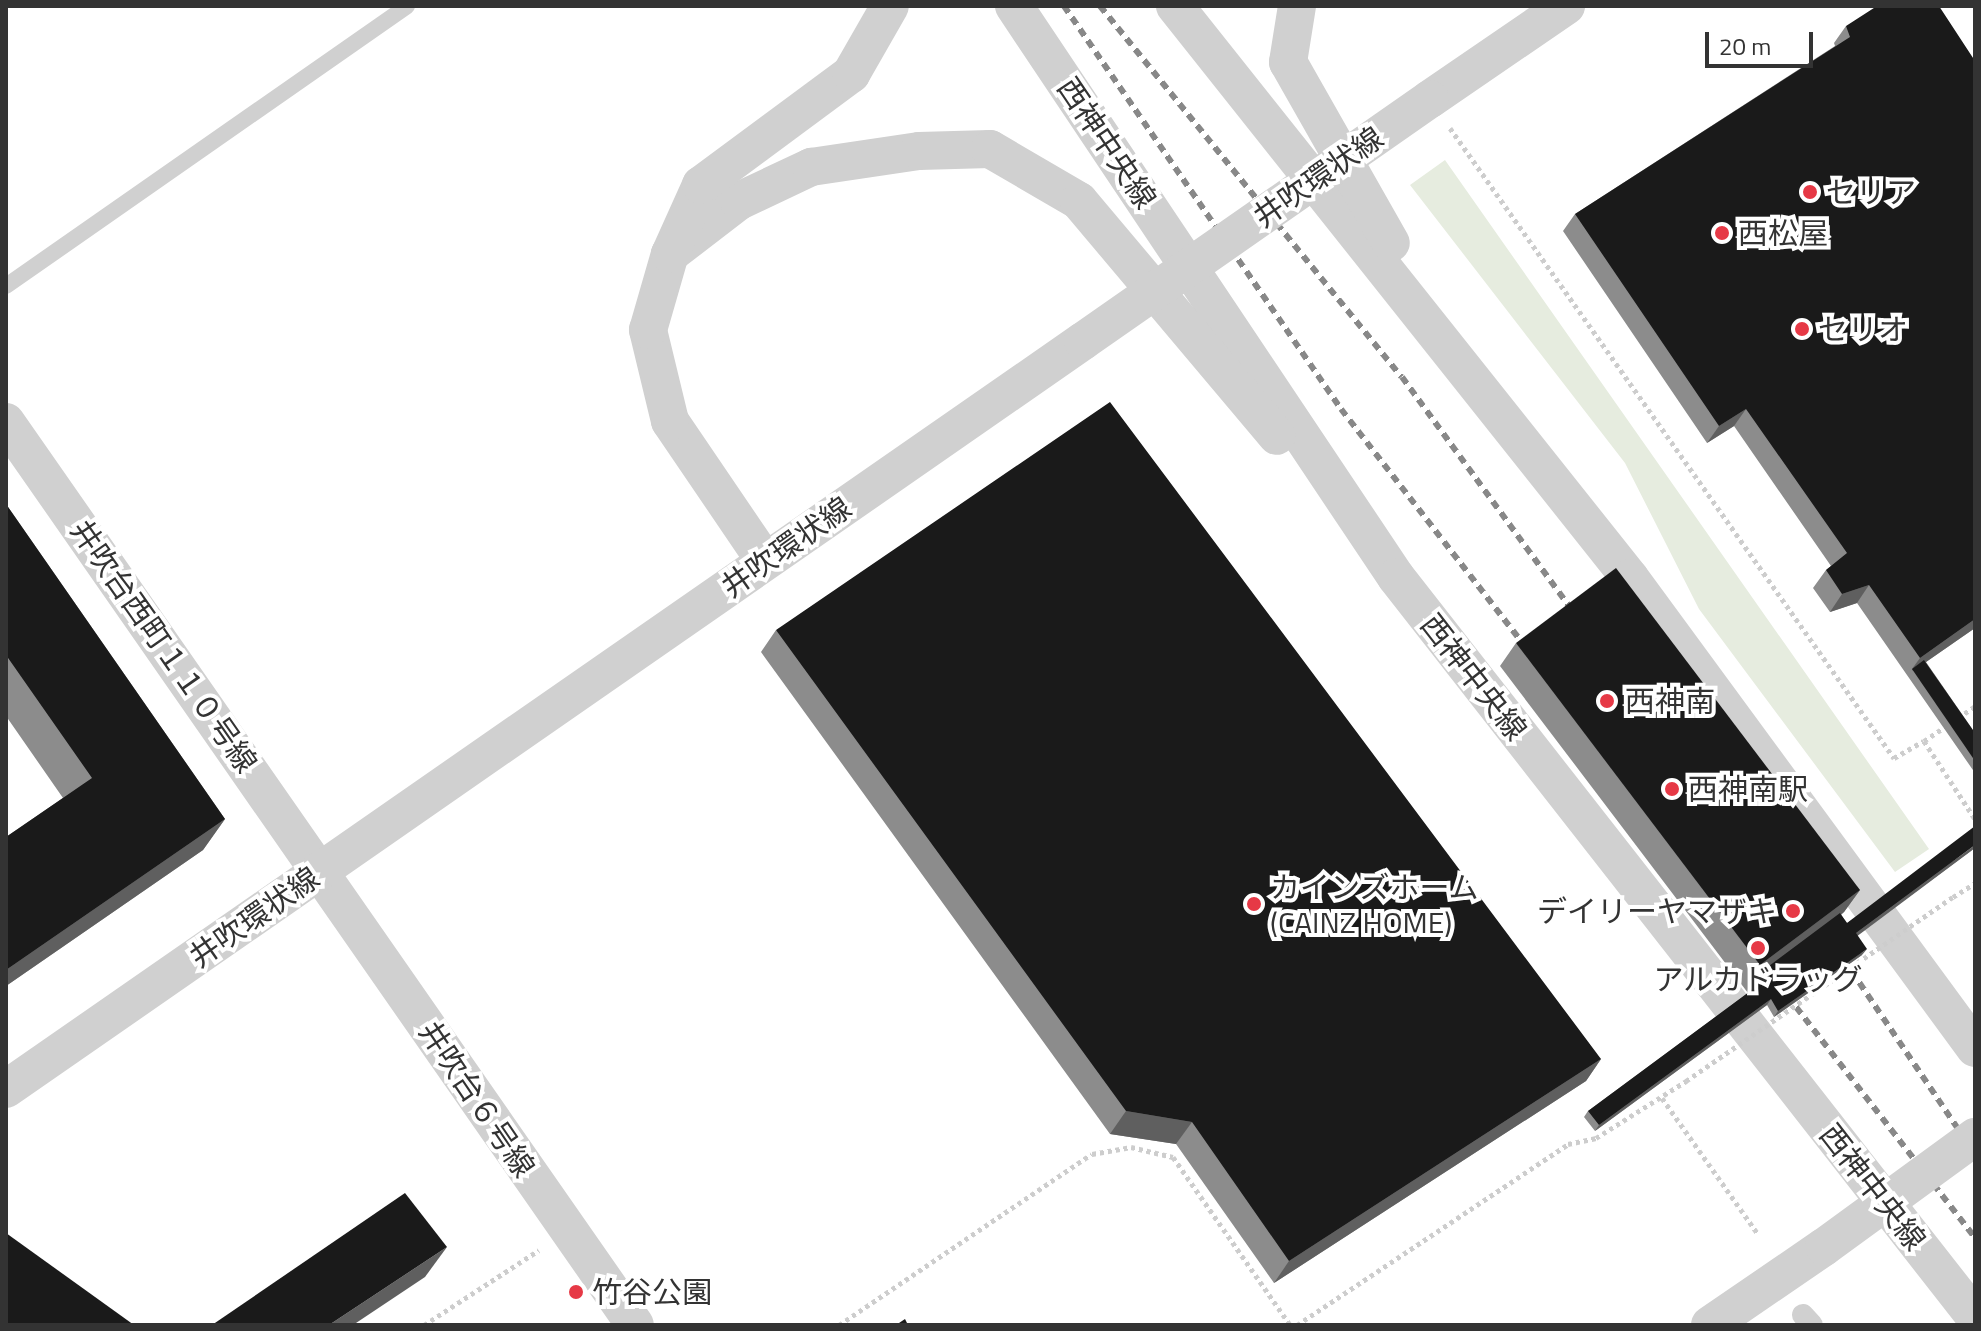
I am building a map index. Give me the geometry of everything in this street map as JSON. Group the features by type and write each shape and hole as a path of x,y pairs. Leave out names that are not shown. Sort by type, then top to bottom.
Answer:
{"street":[{"path":"765,561 670,421 648,330 670,254 701,185 851,74 890,6"},
{"name":"西神中央線","path":"1014,6 1396,577 1975,1317"},
{"path":"1175,6 1630,578 1975,1048"},
{"path":"1297,6 1288,62 1376,224 1525,414 1630,578"},
{"name":"井吹環状線","path":"6,1089 1566,6"},
{"path":"670,254 739,201 811,167 919,151 990,149 1079,201 1396,577"},
{"name":"井吹台西町１１０号線","path":"6,422 322,870"},
{"name":"井吹台６号線","path":"322,870 567,1232 635,1325"},
{"path":"1710,1325 1975,1137"}],"lane":[{"path":"6,286 407,6"}],"path":[{"path":"1430,99 1894,758 1975,706"},
{"path":"1924,741 1975,819"},
{"path":"1297,1325 1568,1144 1596,1138 1662,1098 1975,883"},
{"path":"1662,1098 1758,1234"},
{"path":"839,1325 1092,1154 1131,1147 1173,1157 1290,1325"},
{"path":"424,1325 567,1232"}],"shaded area":[{"path":"1445,160 1929,849 1895,872 1699,609 1625,463 1410,185"}],"building":[{"name":"セリオ","path":"1877,6 1939,6 1975,61 1975,619 1920,658 1869,585 1842,594 1826,570 1847,553 1746,409 1719,426 1575,214 1850,37 1846,26"},
{"path":"1110,402 1601,1059 1289,1261 1192,1122 1126,1111 776,630"},
{"path":"6,504 225,819 6,970 6,837 92,778 6,655"},
{"name":"西神南駅","path":"1616,568 1860,890 1760,965 1516,643"},
{"path":"1924,660 1975,733 1975,761 1912,669"},
{"path":"1975,826 1975,845 1856,933 1867,949 1778,1011 1771,999 1599,1125 1588,1111 1753,989 1749,981 1840,913 1847,923"},
{"path":"405,1193 447,1247 329,1325 212,1325"},
{"path":"6,1233 134,1325 6,1325"}],"railway":[{"path":"1064,6 1341,409 1534,658"},
{"path":"1100,6 1402,377 1580,621"},
{"path":"1836,948 1975,1154"},
{"path":"1779,985 1975,1238"}],"place":[{"name":"セリア","path":"1810,192"},
{"name":"西松屋","path":"1722,233"},
{"name":"セリオ","path":"1802,329"},
{"name":"西神南","path":"1607,701"},
{"name":"西神南駅","path":"1672,789"},
{"name":"カインズホーム (CAINZ HOME)","path":"1254,904"},
{"name":"デイリーヤマザキ","path":"1793,911"},
{"name":"アルカドラッグ","path":"1758,948"},
{"name":"竹谷公園","path":"576,1292"}]}
